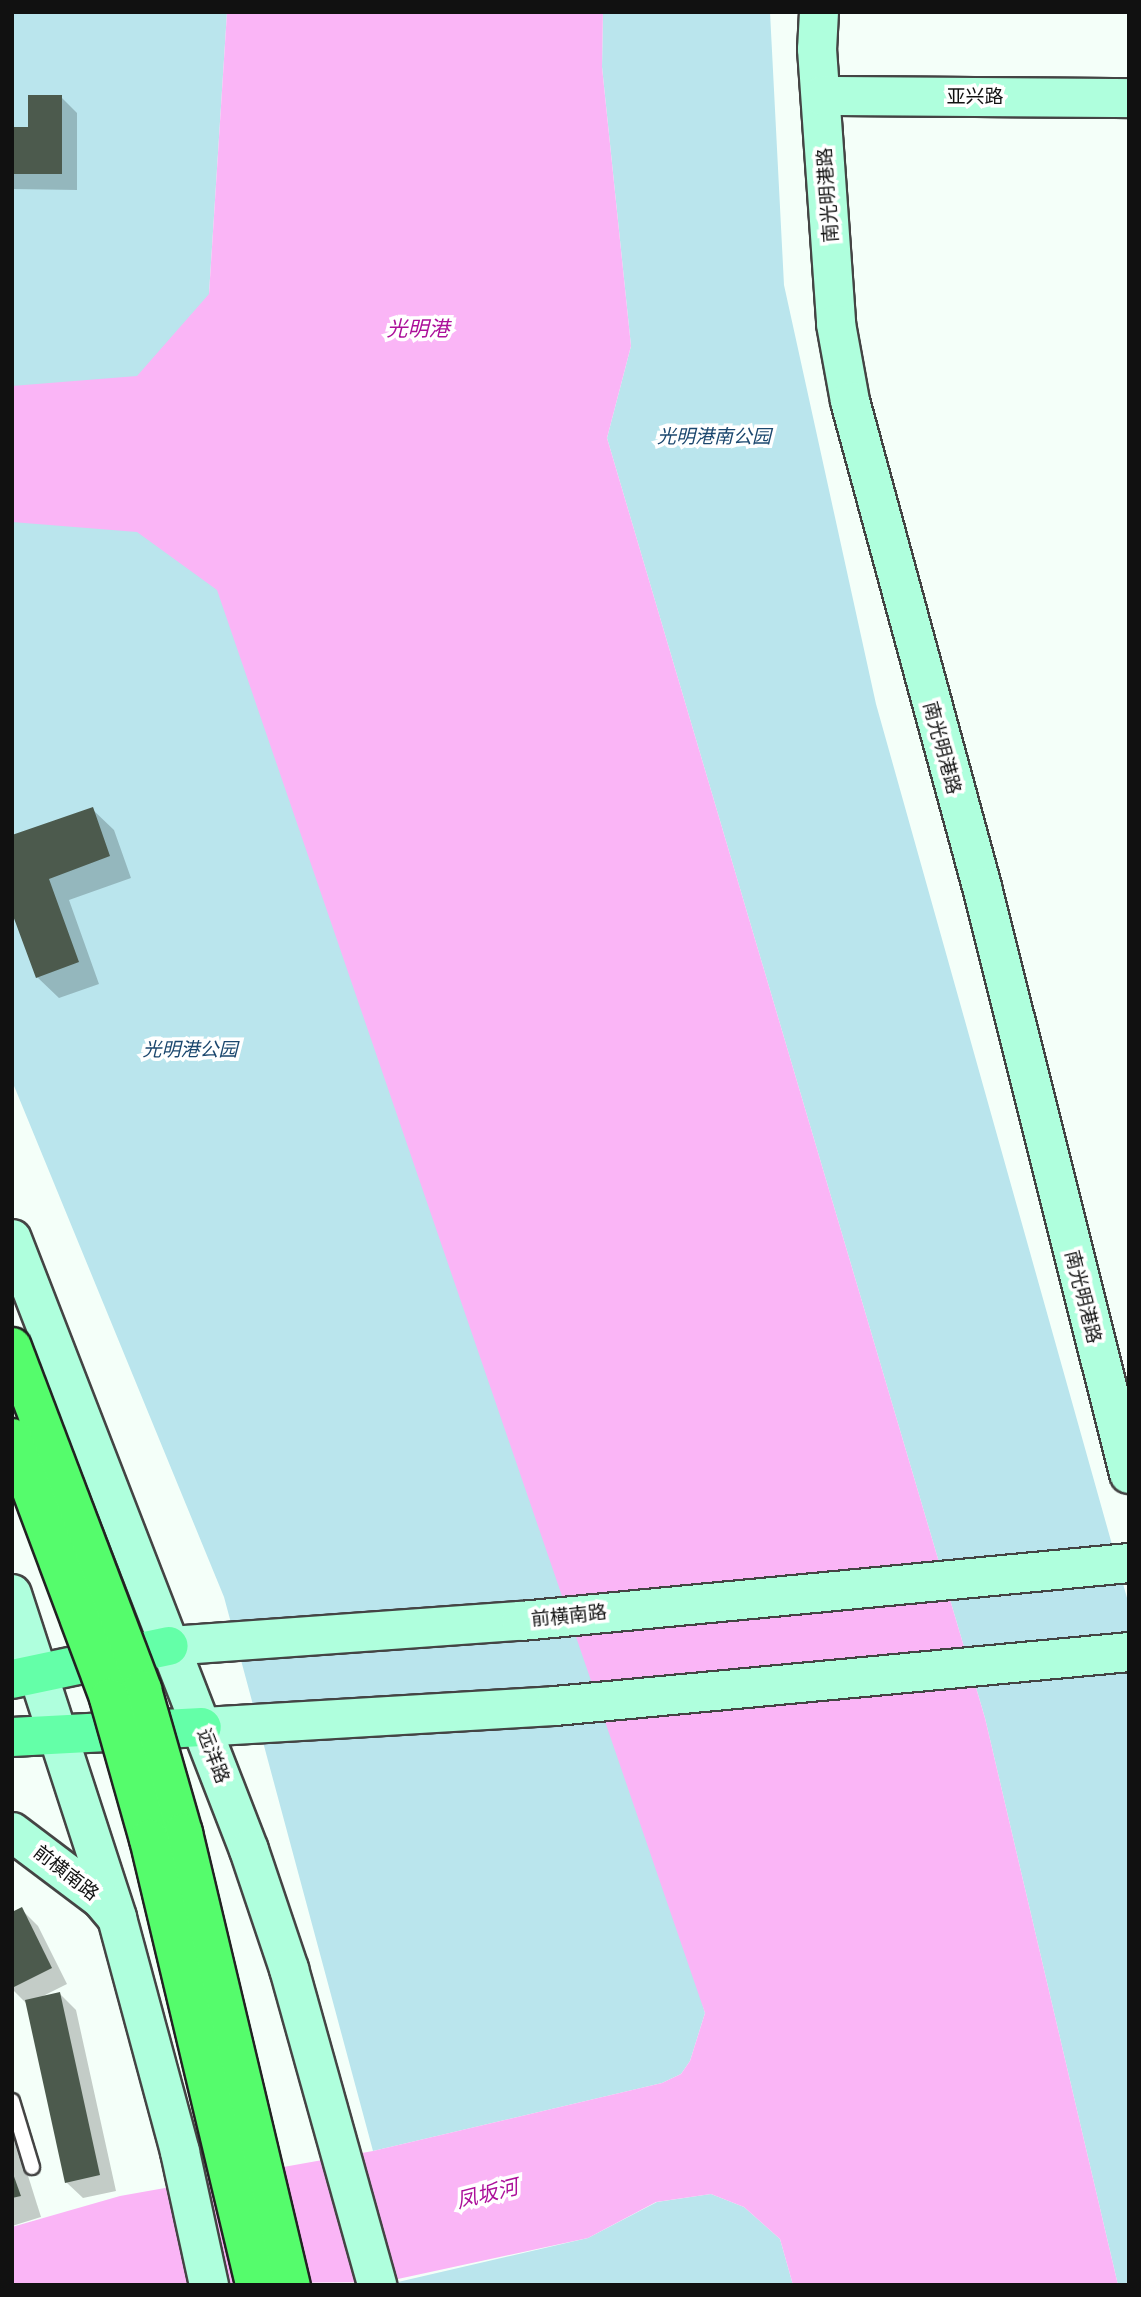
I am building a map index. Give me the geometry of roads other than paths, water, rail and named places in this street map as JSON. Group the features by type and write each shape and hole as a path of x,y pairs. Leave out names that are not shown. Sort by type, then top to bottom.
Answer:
{"highway":[{"path":"12,1347 142,1690 183,1833 291,2285"},
{"path":"12,1438 113,1711 149,1839 255,2285"}],"main road":[{"name":"南光明港路","path":"819,12 821,96 836,324 858,438 982,887 1129,1474"},
{"name":"亚兴路","path":"821,96 1129,98"},
{"name":"远洋路","path":"12,1239 202,1727 277,1933 377,2285"},
{"name":"前横南路","path":"27,1677 169,1646 520,1621 1129,1563"},
{"path":"12,1594 27,1677 61,1736 117,1918 180,2152 209,2285"},
{"path":"12,1737 555,1706 992,1667 1129,1652"},
{"name":"前横南路","path":"12,1832 101,1899 117,1918"}],"lane":[{"path":"12,2101 32,2166"}],"water":[{"name":"光明港","path":"227,12 603,12 602,67 631,346 607,438 985,1718 1118,2285 793,2285 780,2239 744,2207 711,2194 656,2202 588,2238 384,2282 12,2285 12,2227 120,2196 373,2151 662,2083 681,2074 690,2061 705,2013 217,590 137,532 12,522 12,386 137,376 209,294"}],"park label":[{"name":"光明港南公园","path":"714,437"},
{"name":"光明港公园","path":"190,1050"}],"water label":[{"name":"凤坂河","path":"487,2193"}]}
